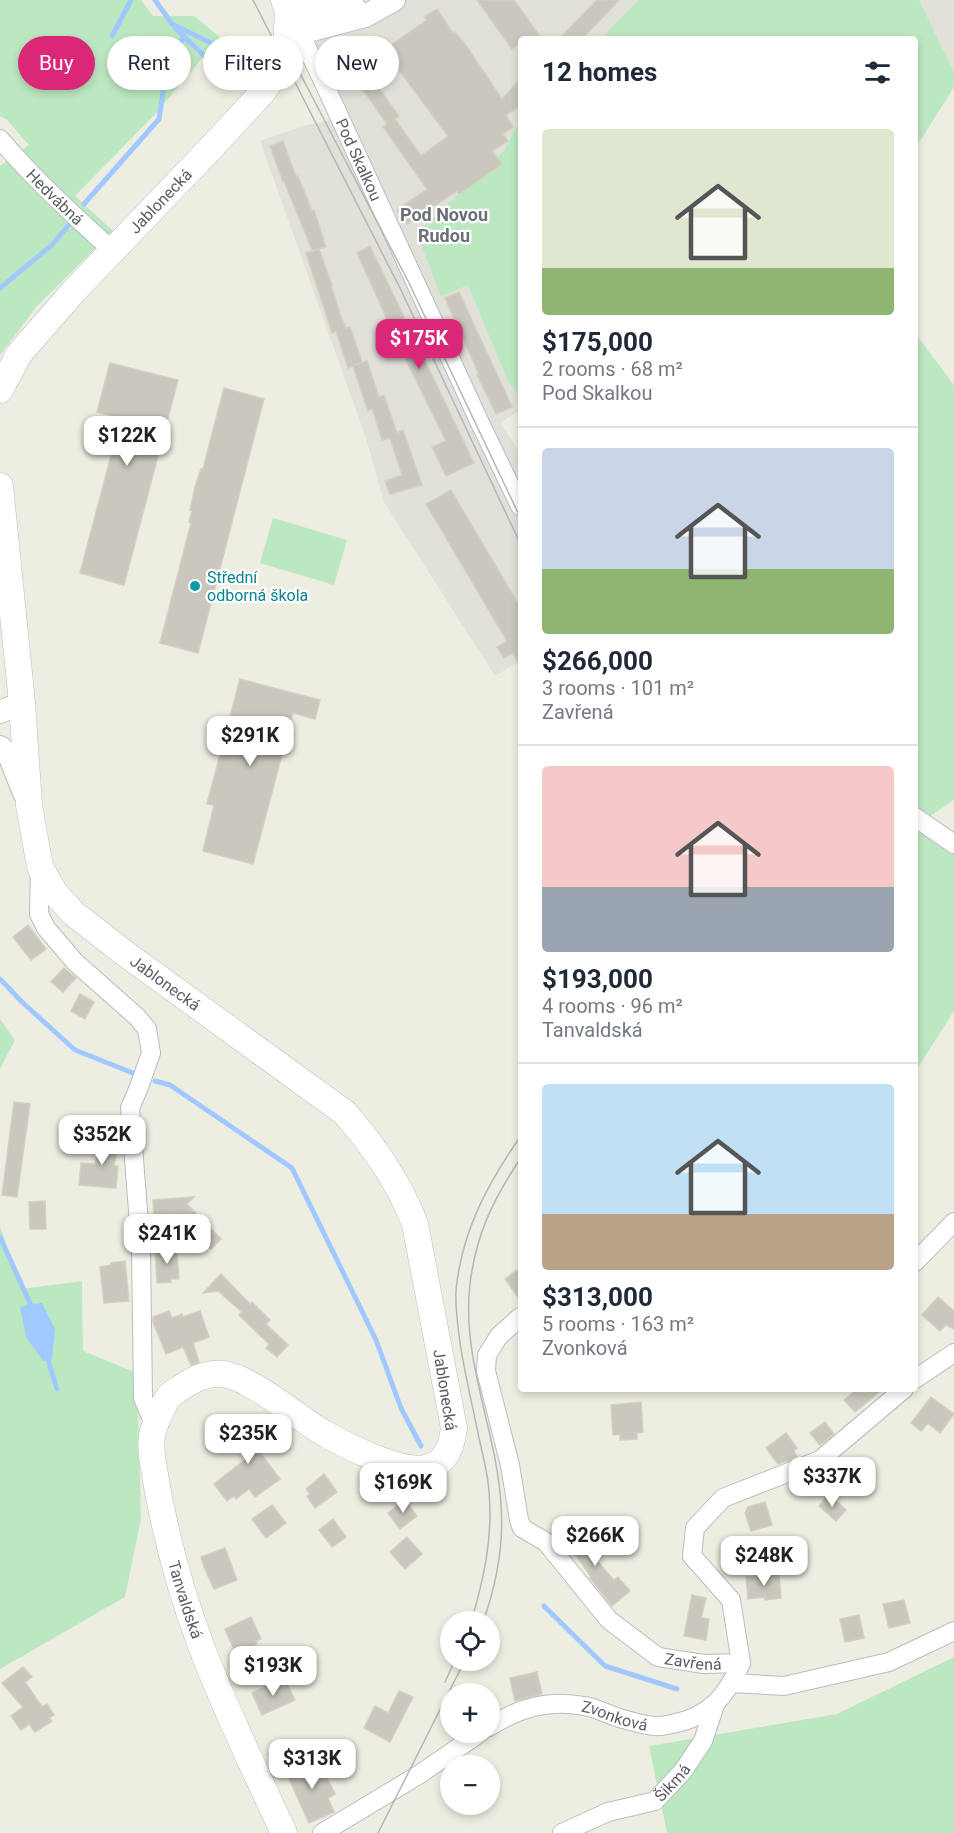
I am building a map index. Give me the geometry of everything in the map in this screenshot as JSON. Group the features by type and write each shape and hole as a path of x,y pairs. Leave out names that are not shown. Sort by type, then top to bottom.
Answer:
{"main road":[{"name":"Jablonecká","path":"0,390 19,354 74,291 261,94 282,64 290,19"},
{"name":"Jablonecká","path":"0,486 10,579 7,703 40,867 55,893 73,913 123,952 345,1113 364,1136 392,1174 406,1200 415,1224 454,1428 452,1445 447,1455 439,1463 414,1469 400,1467 325,1434 245,1382 224,1374 206,1374 188,1382 169,1396 154,1424"},
{"name":"Tanvaldská","path":"154,1424 151,1444 160,1504 190,1614 211,1671 284,1833"}],"street":[{"path":"350,0 357,0"},
{"path":"290,19 325,11 368,6 386,0"},
{"path":"290,19 329,26 365,16 394,0"},
{"name":"Pod Skalkou","path":"290,19 518,502"},
{"name":"Hedvábná","path":"0,139 70,211 112,250"},
{"path":"0,607 10,579"},
{"path":"0,747 9,755 29,805"},
{"path":"918,819 954,844"},
{"name":"Jablonecká","path":"40,867 39,914 46,928 75,962 137,1017 147,1029 151,1053 140,1087 130,1108 141,1249 143,1398 154,1424"},
{"path":"918,1259 954,1222"},
{"name":"Zavřená","path":"518,1319 499,1336 487,1355 486,1371 510,1465 522,1528 546,1542 609,1620 658,1657 704,1664 741,1664 731,1600 692,1556 695,1528 723,1498 820,1460 900,1392"},
{"path":"918,1376 954,1353"},
{"path":"732,1683 784,1686 889,1662 954,1631"},
{"name":"Zvonková","path":"500,1720 535,1705 545,1704 585,1706 621,1719 656,1726 685,1721 715,1705 732,1683 741,1664"},
{"name":"Šikmá","path":"562,1833 608,1812 655,1801 683,1771 702,1741 715,1705"},
{"path":"322,1833 465,1743"}],"shaded area":[{"path":"394,0 639,0 603,36 518,36 518,124 504,151 417,233 468,285 508,382 518,393 518,411 500,423 518,450 518,662 495,676 384,502 366,438 260,141 303,126 340,118 327,90 399,90 399,36 315,36 315,65 300,33"},
{"path":"919,0 954,0 954,72"}],"green space":[{"path":"0,0 141,0 153,16 194,16 219,36 203,36 203,57 191,72 191,36 107,36 107,90 175,90 75,196 113,231 37,306 0,355 0,166 29,145 7,120 0,116"},
{"path":"639,0 919,0 954,72 954,87 918,144 918,36 603,36"},
{"path":"518,124 518,393 508,382 468,285 441,297 417,233 504,151"},
{"path":"918,337 954,385 954,800 930,816 954,833 954,1011 918,1067"},
{"path":"273,518 347,540 334,585 260,563"},
{"path":"0,1019 15,1040 0,1069"},
{"path":"0,1227 22,1289 82,1281 83,1351 137,1373 141,1519 125,1597 0,1669"},
{"path":"954,1657 954,1833 667,1833 649,1746 837,1714"}],"water":[{"path":"42,1303 55,1329 52,1359 43,1361 26,1337 20,1307"}],"building":[{"path":"477,0 514,0 540,36 518,36 518,44 512,49"},
{"path":"597,0 619,0 585,36 562,36"},
{"path":"437,9 453,33 455,32 465,44 502,99 518,81 518,107 506,115 513,127 503,134 508,141 492,151 502,164 459,194 457,191 407,224 397,210 427,189 383,127 387,124 363,90 380,90 399,116 395,119 421,156 448,136 399,70 399,40 427,20 424,17"},
{"path":"283,141 296,177 298,176 312,211 314,210 326,247 312,250 283,182 270,146"},
{"path":"370,246 474,463 446,476 432,447 446,441 357,253"},
{"path":"319,249 340,314 346,328 350,327 362,362 355,365 367,361 379,397 384,395 397,433 403,430 422,485 390,494 385,481 402,475 390,438 382,440 372,408 368,411 353,366 348,368 336,331 332,333 306,253"},
{"path":"459,292 512,407 496,414 445,298"},
{"path":"110,363 178,380 124,585 80,573 121,418 97,412"},
{"path":"224,388 264,399 198,653 160,643 191,523 189,522 192,511 190,510 195,487 201,469 203,469"},
{"path":"451,490 518,604 518,662 513,653 504,658 497,647 507,641 426,504"},
{"path":"240,679 320,700 315,719 293,713 253,864 203,851 214,805 207,804"},
{"path":"28,925 46,949 31,960 13,937"},
{"path":"64,968 76,978 63,992 51,982"},
{"path":"80,994 94,1002 85,1019 71,1011"},
{"path":"14,1102 30,1104 17,1197 2,1195"},
{"path":"103,1134 120,1138 114,1166 118,1166 116,1188 79,1185 81,1163 95,1164"},
{"path":"194,1197 187,1204 221,1239 211,1249 175,1214 175,1216 154,1217 153,1200"},
{"path":"45,1201 46,1229 30,1229 29,1202"},
{"path":"155,1249 175,1249 179,1279 157,1283"},
{"path":"125,1261 129,1301 104,1303 100,1267"},
{"path":"518,1269 518,1297 505,1279"},
{"path":"221,1274 250,1304 252,1302 270,1320 266,1324 288,1345 277,1357 266,1348 269,1344 239,1315 242,1312 218,1291 203,1293"},
{"path":"938,1297 954,1311 954,1329 946,1325 940,1331 922,1315"},
{"path":"169,1311 172,1318 200,1311 209,1337 193,1343 199,1362 191,1365 183,1347 166,1354 153,1317"},
{"path":"853,1392 879,1392 855,1412 844,1400"},
{"path":"931,1397 954,1414 940,1433 928,1423 921,1431 911,1423"},
{"path":"641,1402 643,1432 637,1433 637,1439 620,1440 620,1434 613,1435 611,1405"},
{"path":"248,1416 266,1429 261,1435 266,1439 257,1451 280,1479 255,1497 249,1489 236,1499 234,1496 227,1501 214,1484 251,1455 230,1439"},
{"path":"825,1422 834,1434 820,1445 810,1433"},
{"path":"786,1433 797,1448 794,1451 797,1457 778,1464 766,1448"},
{"path":"324,1474 337,1492 315,1508 307,1496 310,1494 306,1489"},
{"path":"829,1494 846,1510 836,1521 819,1506"},
{"path":"405,1500 417,1516 400,1529 388,1513"},
{"path":"765,1502 772,1525 751,1531 745,1513 748,1507"},
{"path":"272,1505 286,1523 266,1538 252,1519"},
{"path":"333,1519 346,1537 332,1547 319,1530"},
{"path":"577,1526 593,1550 589,1552 614,1580 618,1577 630,1591 612,1606 590,1578 560,1532 566,1527 569,1531"},
{"path":"407,1537 422,1554 405,1569 390,1552"},
{"path":"225,1548 237,1580 214,1589 201,1557"},
{"path":"779,1574 781,1598 748,1599 746,1577"},
{"path":"692,1595 706,1598 701,1618 709,1619 706,1640 684,1636"},
{"path":"904,1600 910,1623 889,1628 883,1604"},
{"path":"859,1615 864,1638 845,1642 840,1619"},
{"path":"251,1617 261,1639 256,1641 257,1644 236,1654 225,1629"},
{"path":"298,1658 306,1678 289,1685 282,1665"},
{"path":"23,1667 32,1677 25,1682 42,1707 47,1704 54,1715 49,1718 52,1721 35,1732 29,1724 21,1730 11,1716 23,1707 2,1683"},
{"path":"537,1672 542,1694 515,1701 510,1678"},
{"path":"284,1678 295,1700 262,1715 252,1693"},
{"path":"399,1691 413,1697 390,1742 364,1728 375,1706 388,1713"},
{"path":"316,1758 325,1779 327,1778 335,1794 328,1798 334,1812 309,1823 286,1772"}],"waterway":[{"path":"112,36 131,0"},
{"path":"155,0 172,24 203,39"},
{"path":"175,28 203,55"},
{"path":"84,204 159,119 163,90"},
{"path":"0,288 52,245 68,226"},
{"path":"0,979 75,1050 138,1075"},
{"path":"155,1081 170,1085 292,1168 376,1340 401,1408 421,1446"},
{"path":"0,1237 33,1310"},
{"path":"46,1354 57,1389"},
{"path":"544,1606 605,1666 677,1689"}],"tram line":[{"path":"253,0 400,288 518,539"},
{"path":"303,79 409,283 518,513"},
{"path":"474,1611 486,1558 490,1509 486,1472 461,1349 456,1312 456,1290 459,1268 470,1228 487,1191 518,1140"},
{"path":"486,1611 498,1564 502,1520 498,1477 470,1340 470,1284 481,1233 494,1203 518,1162"},
{"path":"445,1682 450,1671"},
{"path":"378,1833 459,1671"}],"place":[{"name":"Střední odborná škola","path":"195,586"}],"district":[{"name":"Pod Novou Rudou","path":"444,224"}]}
